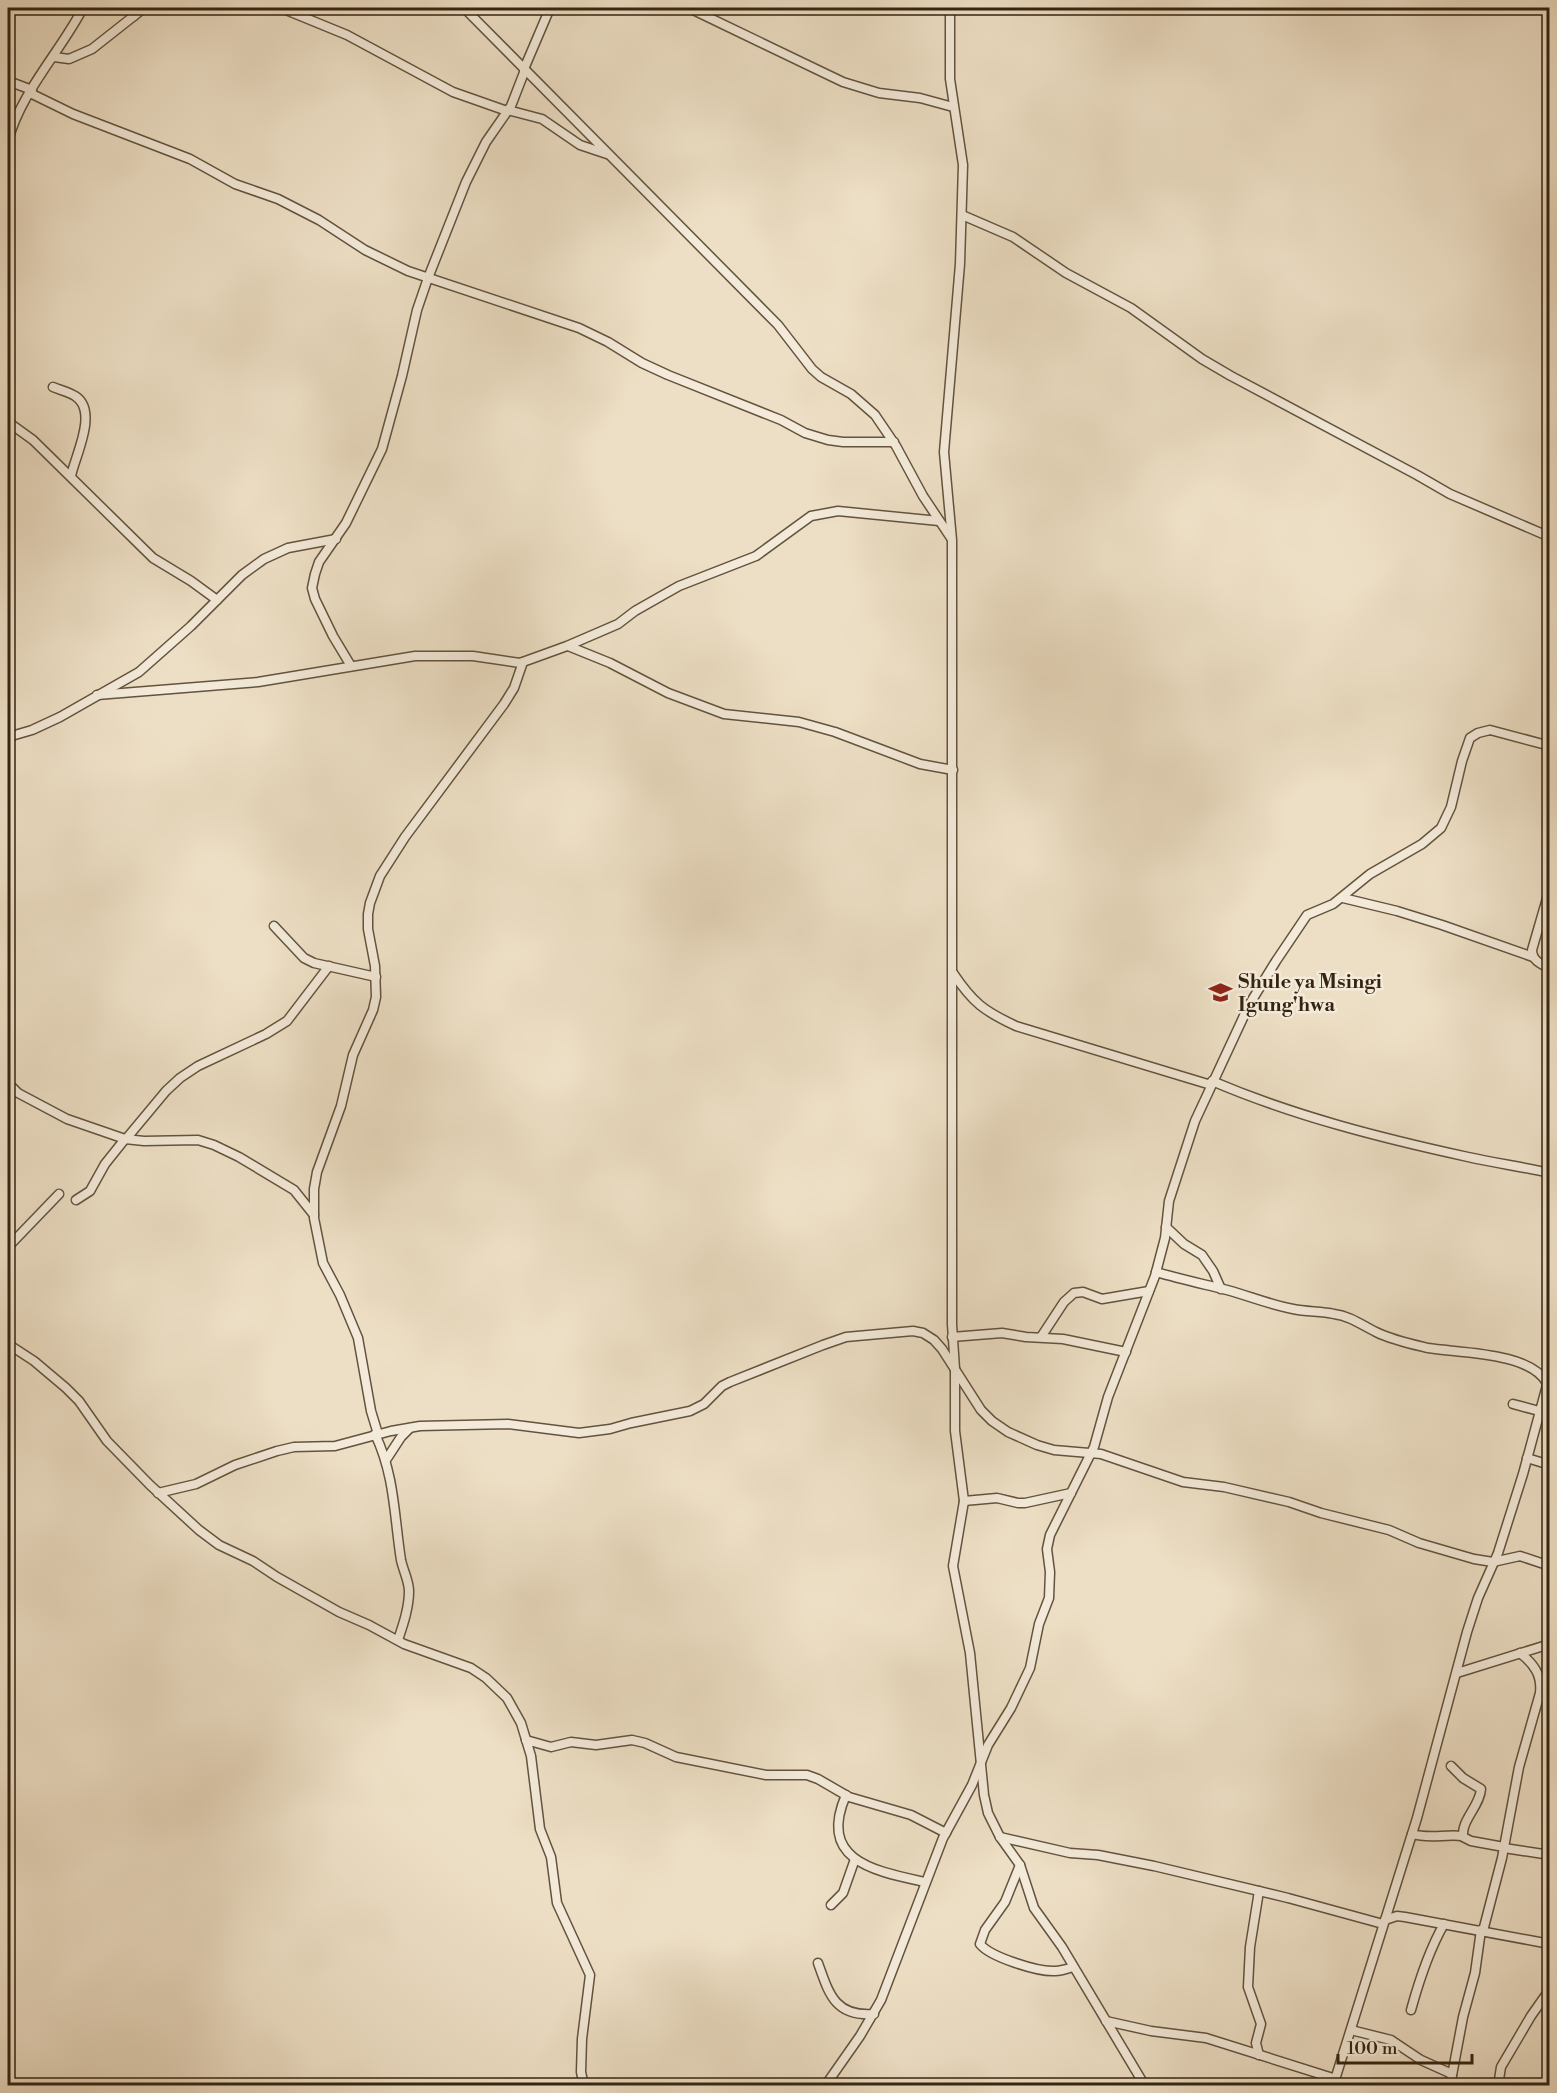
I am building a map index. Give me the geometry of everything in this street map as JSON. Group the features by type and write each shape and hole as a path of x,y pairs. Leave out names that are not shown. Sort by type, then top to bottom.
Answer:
{"street":[{"path":"8,141 13,125 31,92 83,8"},
{"path":"128,8 134,16"},
{"path":"54,57 69,59 80,56 102,43 144,8"},
{"path":"281,8 347,35 453,92 542,119 587,149 608,154"},
{"path":"464,8 608,154 701,244 778,325 812,369 821,377 851,394 875,415 894,442 952,540"},
{"path":"351,666 322,615 312,588 320,562 336,539 382,449 417,310 428,278 466,182 486,142 507,110 550,8"},
{"path":"689,8 843,82 879,93 920,98 953,107"},
{"path":"950,8 950,79 963,165 960,264 944,452 952,540 952,1337 955,1369 955,1431 964,1501 953,1573 970,1653 988,1814 1000,1837 1020,1865 1034,1908 1062,1947 1145,2085"},
{"path":"8,81 73,114 203,165 236,183 278,199 319,220 365,250 408,271 579,328 608,342 642,363 781,420 795,429 843,442 894,442"},
{"path":"962,215 1013,237 1066,273 1131,308 1202,359 1231,376 1450,494 1550,537"},
{"path":"53,387 77,397 84,410 82,441 71,476"},
{"path":"8,422 33,440 153,558 191,581 216,600"},
{"path":"97,695 249,683 414,656 473,656 523,662 618,624 635,611 680,586 756,556 811,516 838,511 939,520"},
{"path":"8,736 32,730 60,717 140,672 184,633 242,575 264,559 288,548 336,539"},
{"path":"567,646 610,663 677,698 724,714 799,722 835,732 920,764 953,770"},
{"path":"398,1640 409,1602 409,1588 402,1563 397,1511 386,1460 371,1411 358,1338 340,1295 323,1263 313,1202 317,1172 341,1106 353,1055 373,1010 376,997 376,977 368,929 368,914 380,876 405,837 504,704 523,662"},
{"path":"825,2085 844,2061 874,2014 891,1978 925,1882 946,1833 972,1785 982,1759 1011,1708 1029,1668 1039,1624 1049,1598 1050,1572 1047,1544 1092,1452 1108,1397 1156,1272 1172,1189 1195,1121 1249,1005 1302,921 1312,912 1343,898 1370,874 1422,844 1441,828 1451,807 1465,749 1470,738 1490,730 1550,746"},
{"path":"1533,957 1532,950 1550,888"},
{"path":"1343,898 1419,918 1533,957 1550,968"},
{"path":"274,926 304,958 376,977"},
{"path":"76,1200 90,1191 105,1164 166,1091 180,1078 198,1066 266,1034 287,1021 329,966"},
{"path":"952,971 975,1002 988,1012 1016,1026 1211,1083 1306,1116 1436,1150 1550,1173"},
{"path":"8,1083 18,1093 67,1119 125,1139 144,1142 198,1140 214,1145 239,1156 294,1190 314,1215"},
{"path":"8,1247 59,1194"},
{"path":"1166,1227 1184,1244 1202,1255 1221,1289"},
{"path":"1106,2021 1151,2031 1206,2038 1335,2082 1412,1834 1478,1598 1503,1538 1548,1378 1538,1371 1513,1361 1412,1344 1389,1338 1335,1314 1295,1310 1156,1272"},
{"path":"1041,1337 1064,1302 1074,1293 1083,1292 1102,1299 1149,1291"},
{"path":"158,1493 196,1484 235,1465 277,1451 294,1447 334,1446 410,1428 489,1424 579,1433 610,1429 690,1411 704,1404 722,1386 823,1345 861,1335 913,1331 923,1333 934,1340 981,1410 992,1421 1008,1432 1037,1445 1054,1450 1092,1452 1175,1480 1224,1487 1289,1502 1321,1513 1389,1530 1419,1543 1457,1555 1493,1562 1520,1556 1550,1566"},
{"path":"952,1337 997,1332 1063,1339 1126,1352"},
{"path":"8,1344 34,1361 66,1388 107,1441 158,1493 219,1545 253,1561 332,1608 433,1656 471,1668 486,1678 507,1698 521,1723 531,1756 540,1828 551,1857 557,1903 590,1975 582,2039 581,2072 584,2085"},
{"path":"1513,1404 1539,1411"},
{"path":"386,1460 410,1428"},
{"path":"1527,1458 1550,1465"},
{"path":"964,1501 998,1498 1025,1503 1071,1493"},
{"path":"1457,1673 1550,1644"},
{"path":"1450,2085 1463,2017 1475,1973 1482,1930 1504,1848 1519,1767 1540,1686 1540,1678 1535,1668 1520,1653"},
{"path":"526,1740 551,1747 571,1742 596,1745 625,1740 639,1741 676,1757 766,1775 807,1775 846,1795 911,1815 946,1833"},
{"path":"1451,1766 1463,1778 1481,1789 1478,1801 1462,1830 1463,1836"},
{"path":"846,1795 839,1813 837,1831 847,1852 855,1859 875,1869 925,1882"},
{"path":"1412,1834 1428,1838 1447,1835 1463,1836 1471,1841 1550,1855"},
{"path":"1000,1837 1070,1853 1146,1864 1384,1922 1397,1916 1550,1944"},
{"path":"831,1905 843,1893 855,1859"},
{"path":"1020,1865 1005,1902 985,1930 980,1944 992,1953 1045,1971 1073,1967"},
{"path":"1259,1891 1250,1947 1248,1987 1261,2024 1257,2043 1259,2055"},
{"path":"1411,2010 1434,1942 1444,1924"},
{"path":"819,1963 830,1993 841,2008 857,2015 874,2014"},
{"path":"1498,2085 1501,2067 1550,1989"},
{"path":"1351,2030 1391,2040 1421,2060 1452,2074"}],"place":[{"name":"Shule ya Msingi Igung'hwa","path":"1220,992"}]}
